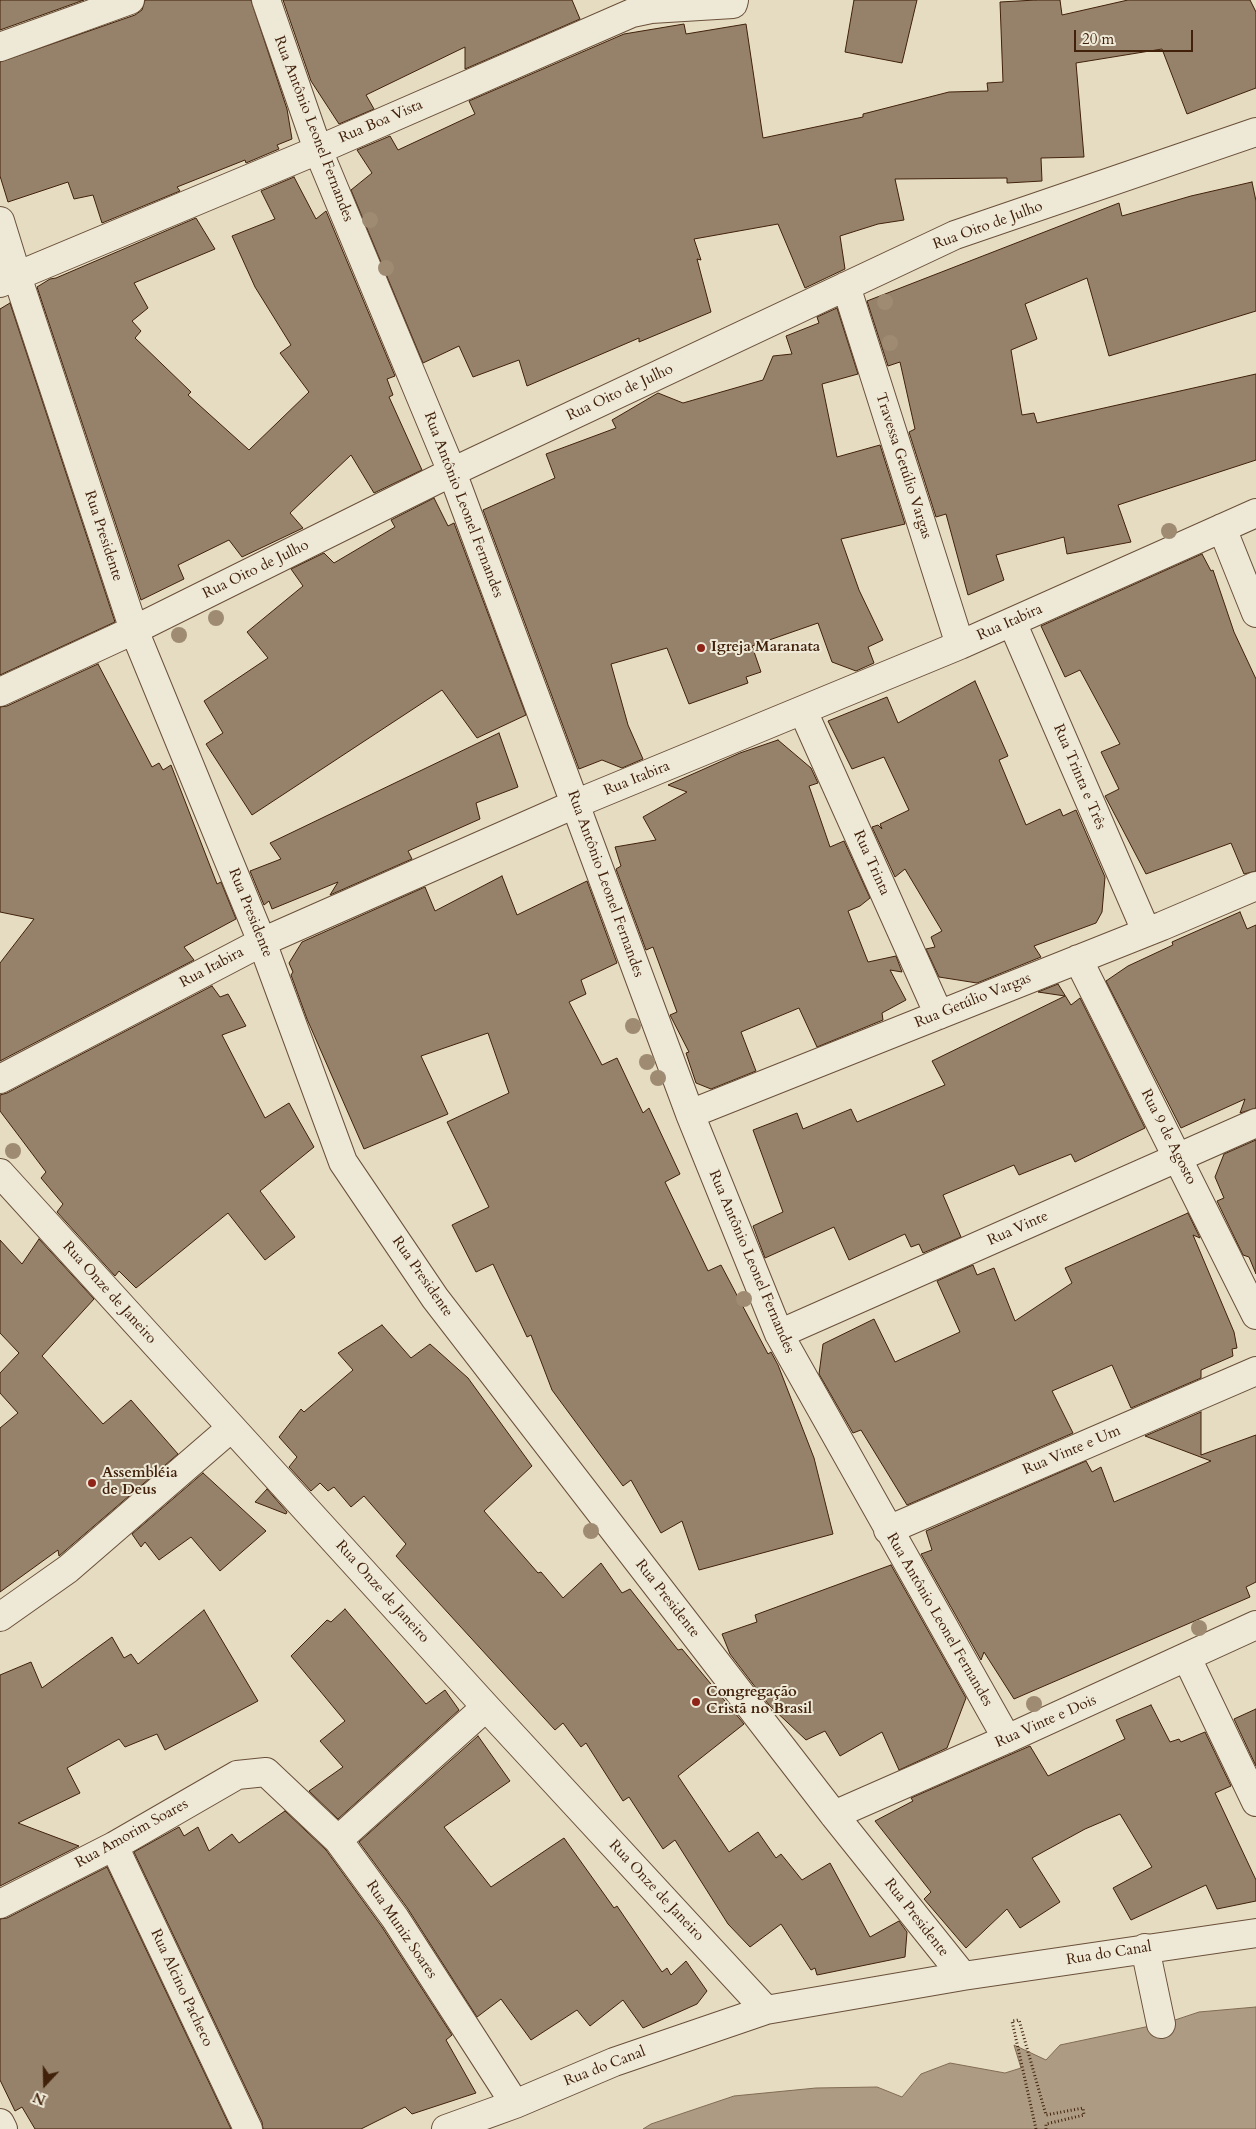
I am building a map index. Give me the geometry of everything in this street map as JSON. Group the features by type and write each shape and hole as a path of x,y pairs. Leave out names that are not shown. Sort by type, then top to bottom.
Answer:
{"street":[{"path":"0,47 130,0"},
{"name":"Rua Antônio Leonel Fernandes","path":"266,0 318,150 452,472 690,1114 779,1334 1007,1740"},
{"name":"Rua Boa Vista","path":"8,280 318,150 649,4 733,4 734,0"},
{"name":"Rua Oito de Julho","path":"0,692 134,630 452,472 956,235 1256,132"},
{"name":"Rua Presidente","path":"0,221 8,280 134,630 262,942 343,1162 435,1298 834,1815 962,1976 766,2010"},
{"name":"Travessa Getúlio Vargas","path":"846,286 960,645"},
{"name":"Rua Itabira","path":"0,1078 262,942 575,804 803,712 960,645 1256,514"},
{"path":"1222,528 1256,613"},
{"name":"Rua Trinta e Três","path":"1012,622 1146,932"},
{"name":"Rua Trinta","path":"803,712 939,1015"},
{"name":"Rua Getúlio Vargas","path":"690,1114 1146,932 1256,886"},
{"name":"Rua 9 de Agosto","path":"1078,959 1256,1315"},
{"name":"Rua Vinte","path":"779,1334 1179,1158 1256,1122"},
{"name":"Rua Onze de Janeiro","path":"0,1173 486,1707 766,2010"},
{"name":"Rua Vinte e Um","path":"888,1530 1256,1371"},
{"path":"0,1617 68,1569 232,1428"},
{"name":"Rua Vinte e Dois","path":"834,1815 1007,1740 1256,1625"},
{"path":"1187,1658 1256,1802"},
{"path":"338,1840 486,1707"},
{"name":"Rua Muniz Soares","path":"266,1772 338,1840 395,1918 515,2104"},
{"name":"Rua Amorim Soares","path":"0,1904 114,1846 237,1774 266,1772"},
{"name":"Rua Alcino Pacheco","path":"114,1846 248,2129"},
{"name":"Rua do Canal","path":"962,1976 1256,1933"},
{"path":"1146,1948 1162,2024"},
{"name":"Rua do Canal","path":"446,2129 515,2104 614,2062 766,2010"},
{"path":"0,2124 3,2129"}],"path":[{"path":"1036,2129 1012,2021 1019,2020 1046,2115 1083,2108 1084,2115 1046,2124 1046,2129"}],"shaded area":[{"path":"1256,2007 1256,2129 643,2129 651,2124 734,2096 816,2088 877,2087 902,2097 921,2074 950,2063 1005,2073 1021,2068 1014,2045 1046,2060 1060,2045 1169,2022 1199,2012"}],"building":[{"path":"0,0 84,0 0,30"},
{"path":"145,0 251,0 287,109 292,139 277,145 279,149 246,163 245,160 177,187 180,191 102,223 93,195 74,199 68,182 8,202 0,176 0,62 135,15 142,10"},
{"path":"283,0 572,0 580,19 465,69 465,47 366,95 374,109 339,124 311,81"},
{"path":"854,0 917,0 902,63 845,52"},
{"path":"1060,0 1062,15 1128,0 1250,0 1256,12 1256,88 1187,114 1162,49 1076,63 1084,157 1041,158 1042,181 1007,183 1007,178 895,179 904,220 878,224 840,236 845,269 805,288 778,224 694,239 701,260 697,259 711,312 639,342 639,338 527,386 519,360 473,377 459,346 423,363 351,190 372,173 357,150 390,136 398,150 475,114 469,101 624,34 684,24 686,34 746,24 763,138 863,117 863,114 949,92 988,91 987,83 1003,82 1000,2"},
{"path":"294,177 316,219 326,211 395,376 387,379 393,395 389,397 422,470 374,493 351,455 290,513 303,528 242,557 229,540 178,565 184,579 141,600 37,287 50,279 196,218 215,249 134,283 148,308 132,321 141,331 135,338 191,392 188,395 249,450 309,392 280,353 291,345 255,287 232,236 275,219 261,191"},
{"path":"1252,182 1256,201 1256,311 1109,356 1087,278 1025,304 1037,339 1011,350 1022,415 1034,413 1037,423 1256,374 1256,460 1118,505 1131,542 1067,554 1064,537 996,555 1004,580 968,595 946,514 936,517 909,432 915,429 900,362 888,366 867,301 1119,203 1122,216 1191,196"},
{"path":"10,303 115,622 0,675 0,309"},
{"path":"837,308 858,374 822,384 837,457 880,445 905,524 841,539 859,590 883,640 868,647 874,663 856,671 832,662 818,623 752,646 761,672 746,677 748,683 689,704 667,648 611,664 628,725 643,759 622,768 602,760 579,769 483,510 555,478 546,454 616,428 612,420 658,393 683,403 763,380 773,356 792,354 786,336 819,323 817,317"},
{"path":"434,498 448,526 454,523 526,715 477,738 442,690 252,815 206,744 223,733 204,701 268,658 247,632 303,586 291,569 324,553 334,563 395,527 391,520"},
{"path":"1202,554 1211,571 1213,570 1234,632 1256,679 1256,871 1244,874 1231,843 1146,874 1105,796 1119,789 1101,752 1120,744 1080,670 1065,677 1041,626"},
{"path":"98,664 152,767 159,763 163,770 171,765 217,884 221,882 236,919 184,947 194,960 0,1061 0,963 34,919 0,912 0,707 7,706"},
{"path":"975,681 1008,756 999,760 1026,825 1060,809 1063,816 1076,810 1105,877 1102,912 1096,923 1034,946 1041,957 977,983 939,977 926,949 935,947 931,937 942,931 905,869 895,877 872,827 878,825 882,829 880,824 909,810 884,757 852,769 828,721 887,697 898,723"},
{"path":"499,733 518,787 476,803 480,819 408,851 412,859 330,895 338,882 272,909 269,901 264,905 250,871 281,859 270,843"},
{"path":"778,740 811,768 818,783 809,786 830,847 844,841 870,898 860,906 848,911 868,962 896,956 902,972 890,970 906,1000 882,1013 883,1020 817,1047 799,1008 741,1032 756,1071 711,1089 696,1083 686,1053 689,1052 670,1015 677,1012 653,947 646,950 616,869 621,866 615,847 656,840 643,817 687,792 668,785 740,753"},
{"path":"502,876 517,915 587,881 617,963 581,980 586,994 569,1002 602,1065 617,1058 643,1113 649,1108 680,1174 665,1182 708,1271 721,1265 768,1354 771,1352 778,1365 814,1458 833,1534 699,1570 682,1521 661,1533 631,1480 623,1486 552,1390 531,1335 527,1337 493,1264 476,1272 452,1225 489,1207 447,1122 509,1093 488,1033 421,1056 448,1114 364,1149 307,1019 291,975 293,972 289,963 302,942 425,887 435,911"},
{"path":"1240,912 1247,929 1256,925 1256,1108 1240,1113 1245,1099 1181,1128 1106,981 1128,966 1173,945 1172,942"},
{"path":"1058,984 1071,1005 1080,998 1145,1128 1075,1162 1071,1154 1019,1175 1014,1165 943,1195 961,1237 923,1253 919,1244 911,1247 905,1234 849,1260 834,1227 765,1258 753,1226 783,1212 753,1130 797,1113 803,1129 851,1109 857,1122 945,1085 932,1061 1065,996 1038,992"},
{"path":"212,986 220,997 228,994 246,1026 222,1035 265,1118 289,1103 314,1147 260,1191 295,1237 265,1260 228,1213 136,1288 119,1271 115,1276 57,1212 63,1204 41,1178 46,1172 0,1111 0,1095"},
{"path":"1256,1140 1256,1274 1249,1257 1243,1255 1217,1201 1224,1198 1215,1177 1224,1154"},
{"path":"1188,1213 1200,1238 1193,1235 1234,1332 1237,1348 1232,1349 1233,1356 1201,1370 1201,1378 1131,1408 1112,1365 1052,1391 1073,1433 907,1505 861,1430 853,1433 819,1374 823,1344 874,1319 895,1362 960,1332 937,1281 973,1265 977,1275 994,1268 1015,1321 1072,1283 1065,1268"},
{"path":"39,1239 94,1299 42,1356 103,1424 131,1400 178,1454 59,1556 58,1550 0,1592 0,1428 18,1413 0,1393 0,1373 19,1353 0,1333 0,1240 22,1264"},
{"path":"382,1325 411,1358 430,1344 468,1378 532,1466 484,1511 538,1573 541,1572 563,1598 601,1563 622,1593 630,1589 678,1650 682,1649 744,1724 678,1776 729,1852 758,1832 776,1858 781,1854 802,1880 830,1863 870,1937 899,1921 907,1932 905,1957 817,1975 815,1968 811,1970 781,1924 750,1947 728,1924 675,1840 663,1849 629,1797 623,1801 586,1743 581,1747 563,1723 555,1730 396,1556 406,1544 364,1496 351,1507 334,1487 328,1491 320,1483 311,1491 289,1467 297,1457 279,1437 301,1409 304,1412 353,1370 338,1353"},
{"path":"1201,1412 1201,1455 1256,1435 1256,1582 1246,1587 1250,1597 1014,1699 984,1652 981,1660 921,1554 932,1550 926,1531 1086,1461 1092,1472 1101,1467 1114,1502 1211,1461 1145,1436"},
{"path":"203,1473 266,1531 220,1571 191,1537 159,1560 145,1542 141,1547 132,1534"},
{"path":"267,1489 287,1512 286,1514 255,1502"},
{"path":"891,1565 966,1698 947,1748 899,1770 882,1732 840,1756 825,1731 806,1740 769,1705 730,1654 722,1634 757,1622 755,1615"},
{"path":"345,1609 426,1704 445,1690 459,1710 338,1819 309,1791 343,1767 320,1741 345,1721 291,1656 327,1620 331,1622"},
{"path":"204,1610 258,1701 165,1750 157,1734 125,1747 119,1739 67,1768 80,1793 18,1823 79,1846 0,1886 0,1675 31,1662 42,1688 112,1637 124,1658 131,1654 138,1664"},
{"path":"1151,1705 1170,1742 1179,1739 1181,1742 1205,1732 1231,1786 1215,1793 1256,1880 1256,1901 1217,1909 1206,1885 1131,1920 1113,1888 1152,1867 1120,1814 1085,1829 1032,1858 1060,1902 1020,1928 1007,1909 966,1948 924,1899 931,1892 875,1821 913,1801 911,1798 1030,1746 1048,1776 1125,1739 1116,1720"},
{"path":"1256,1709 1256,1766 1234,1719"},
{"path":"478,1736 510,1781 444,1827 491,1887 564,1838 614,1908 617,1906 662,1972 667,1968 671,1975 686,1961 707,1991 697,2004 643,2028 623,2000 590,2026 577,2010 531,2040 501,1999 477,2017 408,1909 359,1842"},
{"path":"285,1811 326,1850 382,1927 452,2035 446,2040 476,2093 412,2114 405,2107 361,2129 263,2129 262,2122 134,1852 179,1827 184,1836 198,1827 209,1851 232,1834 239,1843"},
{"path":"107,1867 231,2129 35,2129 22,2107 15,2111 0,2080 0,1919 7,1918"}],"place":[{"name":"Igreja Maranata","path":"701,648"},
{"name":"Assembléia de Deus","path":"92,1483"},
{"name":"Congregação Cristã no Brasil","path":"696,1702"}]}
